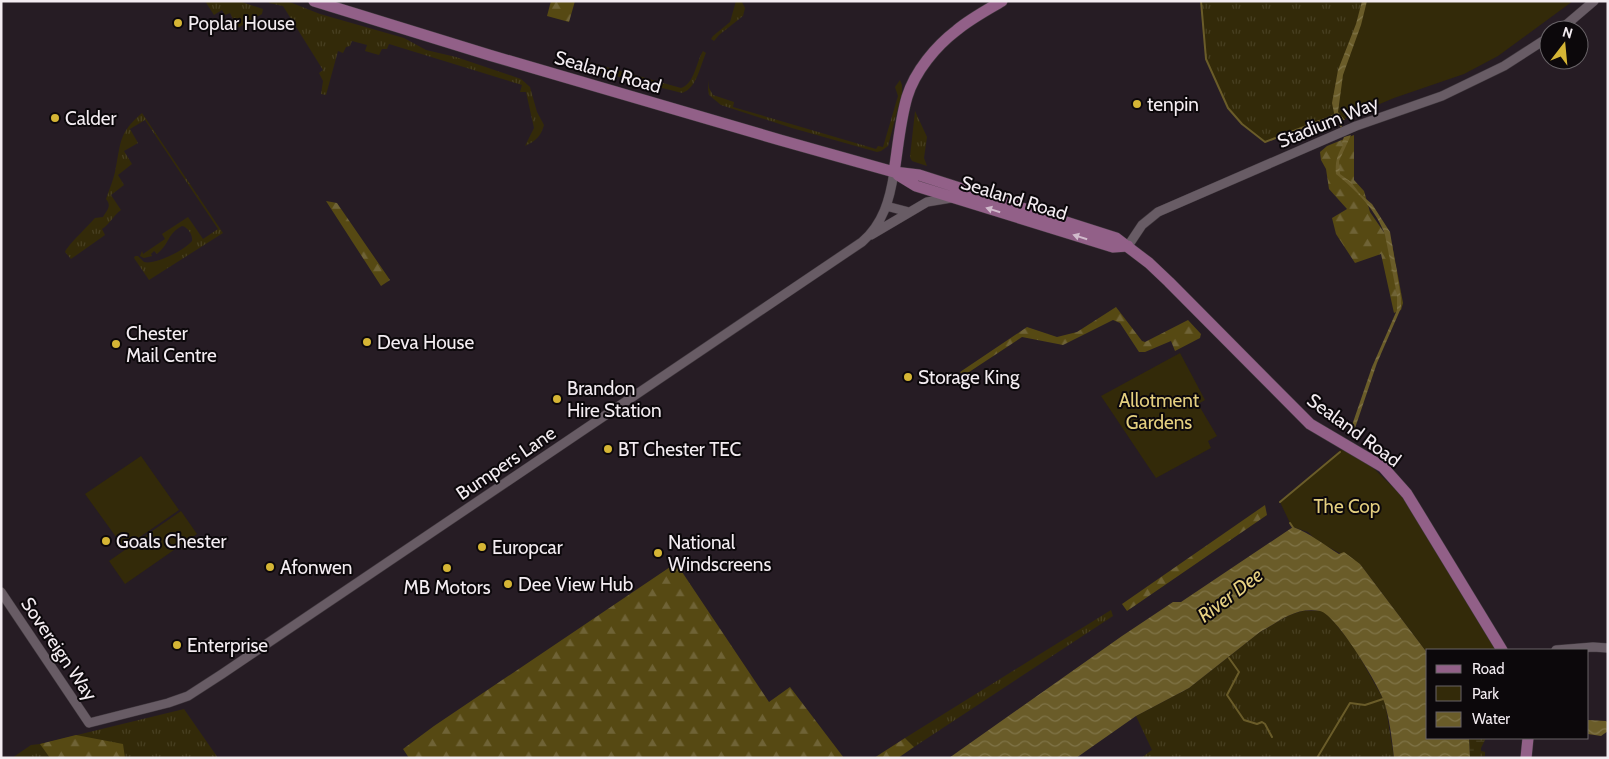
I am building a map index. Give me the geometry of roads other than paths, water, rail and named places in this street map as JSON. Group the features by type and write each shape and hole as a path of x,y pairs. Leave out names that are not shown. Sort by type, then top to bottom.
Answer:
{"main road":[{"name":"Sealand Road","path":"314,1 544,71 894,172 919,175 1116,238 1149,263 1169,282 1310,424 1383,467 1407,494 1501,649"},
{"path":"894,172 904,110 912,83 942,43 958,29 1002,1"},
{"name":"Sealand Road","path":"894,172 916,186 1113,247 1128,246"},
{"path":"1526,758 1528,739"}],"street":[{"path":"1572,20 1594,1"},
{"name":"Stadium Way","path":"1128,246 1142,225 1158,212 1356,126 1442,96 1504,66 1539,43"},
{"name":"Bumpers Lane","path":"89,723 188,696 862,242 869,236 883,216 891,192 894,172"},
{"path":"869,236 927,202 954,198"},
{"path":"886,206 909,212"},
{"name":"Sovereign Way","path":"1,592 89,723"},
{"path":"1568,649 1608,648"}],"water":[{"path":"1362,1 1367,1 1361,25 1343,75 1338,112 1345,120 1333,119 1332,103 1338,70 1356,24"},
{"path":"1351,135 1339,161 1340,174 1351,182 1360,194 1372,204 1390,232 1401,298 1401,308 1377,363 1352,437 1349,434 1372,367 1397,310 1397,295 1385,235 1377,218 1365,202 1336,174 1336,162 1343,145 1342,142 1344,137"},
{"name":"River Dee","path":"1293,527 1339,554 1344,552 1360,564 1426,651 1426,739 1469,739 1470,758 1394,758 1391,731 1382,695 1357,652 1336,624 1320,611 1311,610 1288,616 1260,632 1189,688 1136,716 1076,758 949,758 1122,636 1173,602 1181,602"},
{"path":"1589,720 1606,721 1608,723 1608,731 1601,736 1589,734"}],"waterway":[{"path":"1201,1 1206,59 1228,108 1242,124 1265,142 1335,115"},
{"path":"1338,119 1342,129"},
{"path":"1280,502 1340,452"},
{"path":"1290,523 1294,529"},
{"path":"1229,658 1239,672 1227,695 1244,720 1257,724 1262,722 1272,737"},
{"path":"1317,758 1350,703 1365,705 1383,699"}],"place":[{"name":"Poplar House","path":"178,23"},
{"name":"tenpin","path":"1137,104"},
{"name":"Calder","path":"55,118"},
{"name":"Deva House","path":"367,342"},
{"name":"Chester Mail Centre","path":"116,344"},
{"name":"Storage King","path":"908,377"},
{"name":"Brandon Hire Station","path":"557,399"},
{"name":"BT Chester TEC","path":"608,449"},
{"name":"Goals Chester","path":"106,541"},
{"name":"Europcar","path":"482,547"},
{"name":"National Windscreens","path":"658,553"},
{"name":"Afonwen","path":"270,567"},
{"name":"MB Motors","path":"447,568"},
{"name":"Dee View Hub","path":"508,584"},
{"name":"Enterprise","path":"177,645"}],"park label":[{"name":"Allotment Gardens","path":"1159,411"},
{"name":"The Cop","path":"1347,506"}]}
